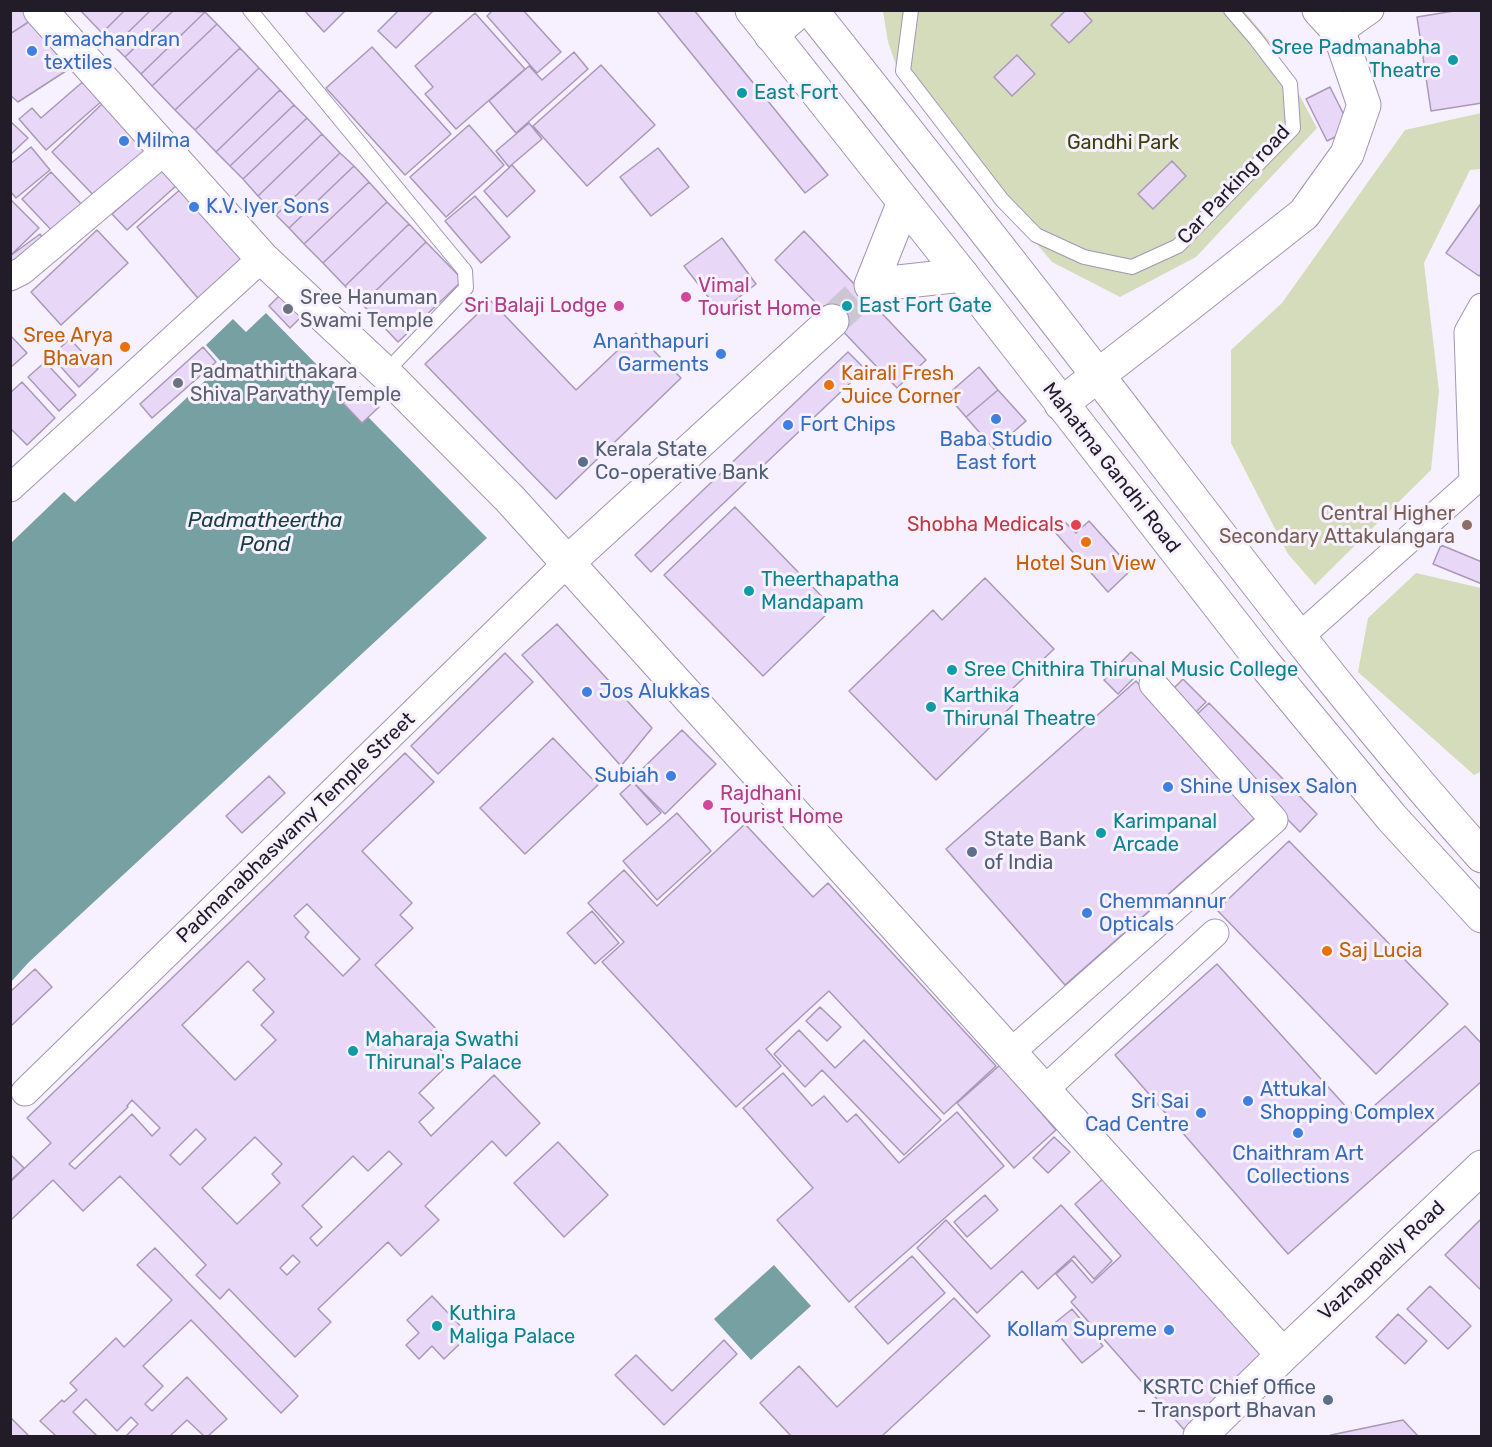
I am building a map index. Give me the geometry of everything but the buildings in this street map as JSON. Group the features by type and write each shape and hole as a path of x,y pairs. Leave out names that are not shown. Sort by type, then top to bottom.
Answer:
{"street":[{"path":"40,10 262,258 385,373 510,499 1283,1355"},
{"path":"761,23 800,10"},
{"path":"811,10 1097,375 1298,638 1422,790 1482,856"},
{"path":"1061,404 1304,214 1347,154 1364,105 1329,21 1370,10"},
{"name":"Mahatma Gandhi Road","path":"761,23 962,275 1278,681 1392,818 1482,916"},
{"path":"10,278 22,271 165,150"},
{"path":"904,202 867,289 962,275"},
{"path":"10,488 262,258"},
{"path":"1298,638 1473,482 1468,332 1482,307"},
{"path":"567,563 832,321"},
{"name":"Padmanabhaswamy Temple Street","path":"25,1092 567,563"},
{"path":"1010,1053 1274,820 1152,684"},
{"path":"1044,1090 1215,933"},
{"name":"Vazhappally Road","path":"1200,1437 1283,1355 1482,1167"}],"lane":[{"path":"250,10 465,271 466,288 385,373"},
{"name":"Car Parking road","path":"911,10 903,71 1002,200 1036,235 1084,257 1132,267 1178,246 1293,128 1290,84 1231,10"}],"green space":[{"name":"Gandhi Park","path":"883,11 1244,11 1272,44 1317,128 1196,257 1120,297 1052,262 902,82 888,42"},
{"path":"1481,113 1481,169 1470,170 1424,263 1439,391 1431,470 1315,585 1288,554 1231,443 1231,350 1282,303 1405,130"},
{"path":"1416,573 1481,588 1482,771 1474,775 1358,672 1368,618"}],"water":[{"name":"Padmatheertha Pond","path":"266,313 487,538 28,963 11,982 11,543 64,492 75,502 223,364 206,345 233,319 246,332"},
{"path":"774,1265 811,1306 751,1360 714,1319"}],"tunnel":[{"path":"832,321 863,292"}],"place":[{"name":"ramachandran textiles","path":"32,51"},
{"name":"Sree Padmanabha Theatre","path":"1453,60"},
{"name":"East Fort","path":"742,93"},
{"name":"Milma","path":"124,141"},
{"name":"K.V. Iyer Sons","path":"194,207"},
{"name":"Vimal Tourist Home","path":"686,297"},
{"name":"Sri Balaji Lodge","path":"619,306"},
{"name":"East Fort Gate","path":"847,306"},
{"name":"Sree Hanuman Swami Temple","path":"288,309"},
{"name":"Sree Arya Bhavan","path":"125,347"},
{"name":"Ananthapuri Garments","path":"721,354"},
{"name":"Padmathirthakara Shiva Parvathy Temple","path":"178,383"},
{"name":"Kairali Fresh Juice Corner","path":"829,385"},
{"name":"Baba Studio East fort","path":"996,419"},
{"name":"Fort Chips","path":"788,425"},
{"name":"Kerala State Co-operative Bank","path":"583,462"},
{"name":"Shobha Medicals","path":"1076,525"},
{"name":"Central Higher Secondary Attakulangara","path":"1467,525"},
{"name":"Hotel Sun View","path":"1086,542"},
{"name":"Theerthapatha Mandapam","path":"749,591"},
{"name":"Sree Chithira Thirunal Music College","path":"952,670"},
{"name":"Jos Alukkas","path":"587,692"},
{"name":"Karthika Thirunal Theatre","path":"931,707"},
{"name":"Subiah","path":"671,776"},
{"name":"Shine Unisex Salon","path":"1168,787"},
{"name":"Rajdhani Tourist Home","path":"708,805"},
{"name":"Karimpanal Arcade","path":"1101,833"},
{"name":"State Bank of India","path":"972,852"},
{"name":"Chemmannur Opticals","path":"1087,913"},
{"name":"Saj Lucia","path":"1327,951"},
{"name":"Maharaja Swathi Thirunal's Palace","path":"353,1051"},
{"name":"Attukal Shopping Complex","path":"1248,1101"},
{"name":"Sri Sai Cad Centre","path":"1201,1113"},
{"name":"Chaithram Art Collections","path":"1298,1133"},
{"name":"Kuthira Maliga Palace","path":"437,1326"},
{"name":"Kollam Supreme","path":"1169,1330"},
{"name":"KSRTC Chief Office - Transport Bhavan","path":"1328,1400"}]}
